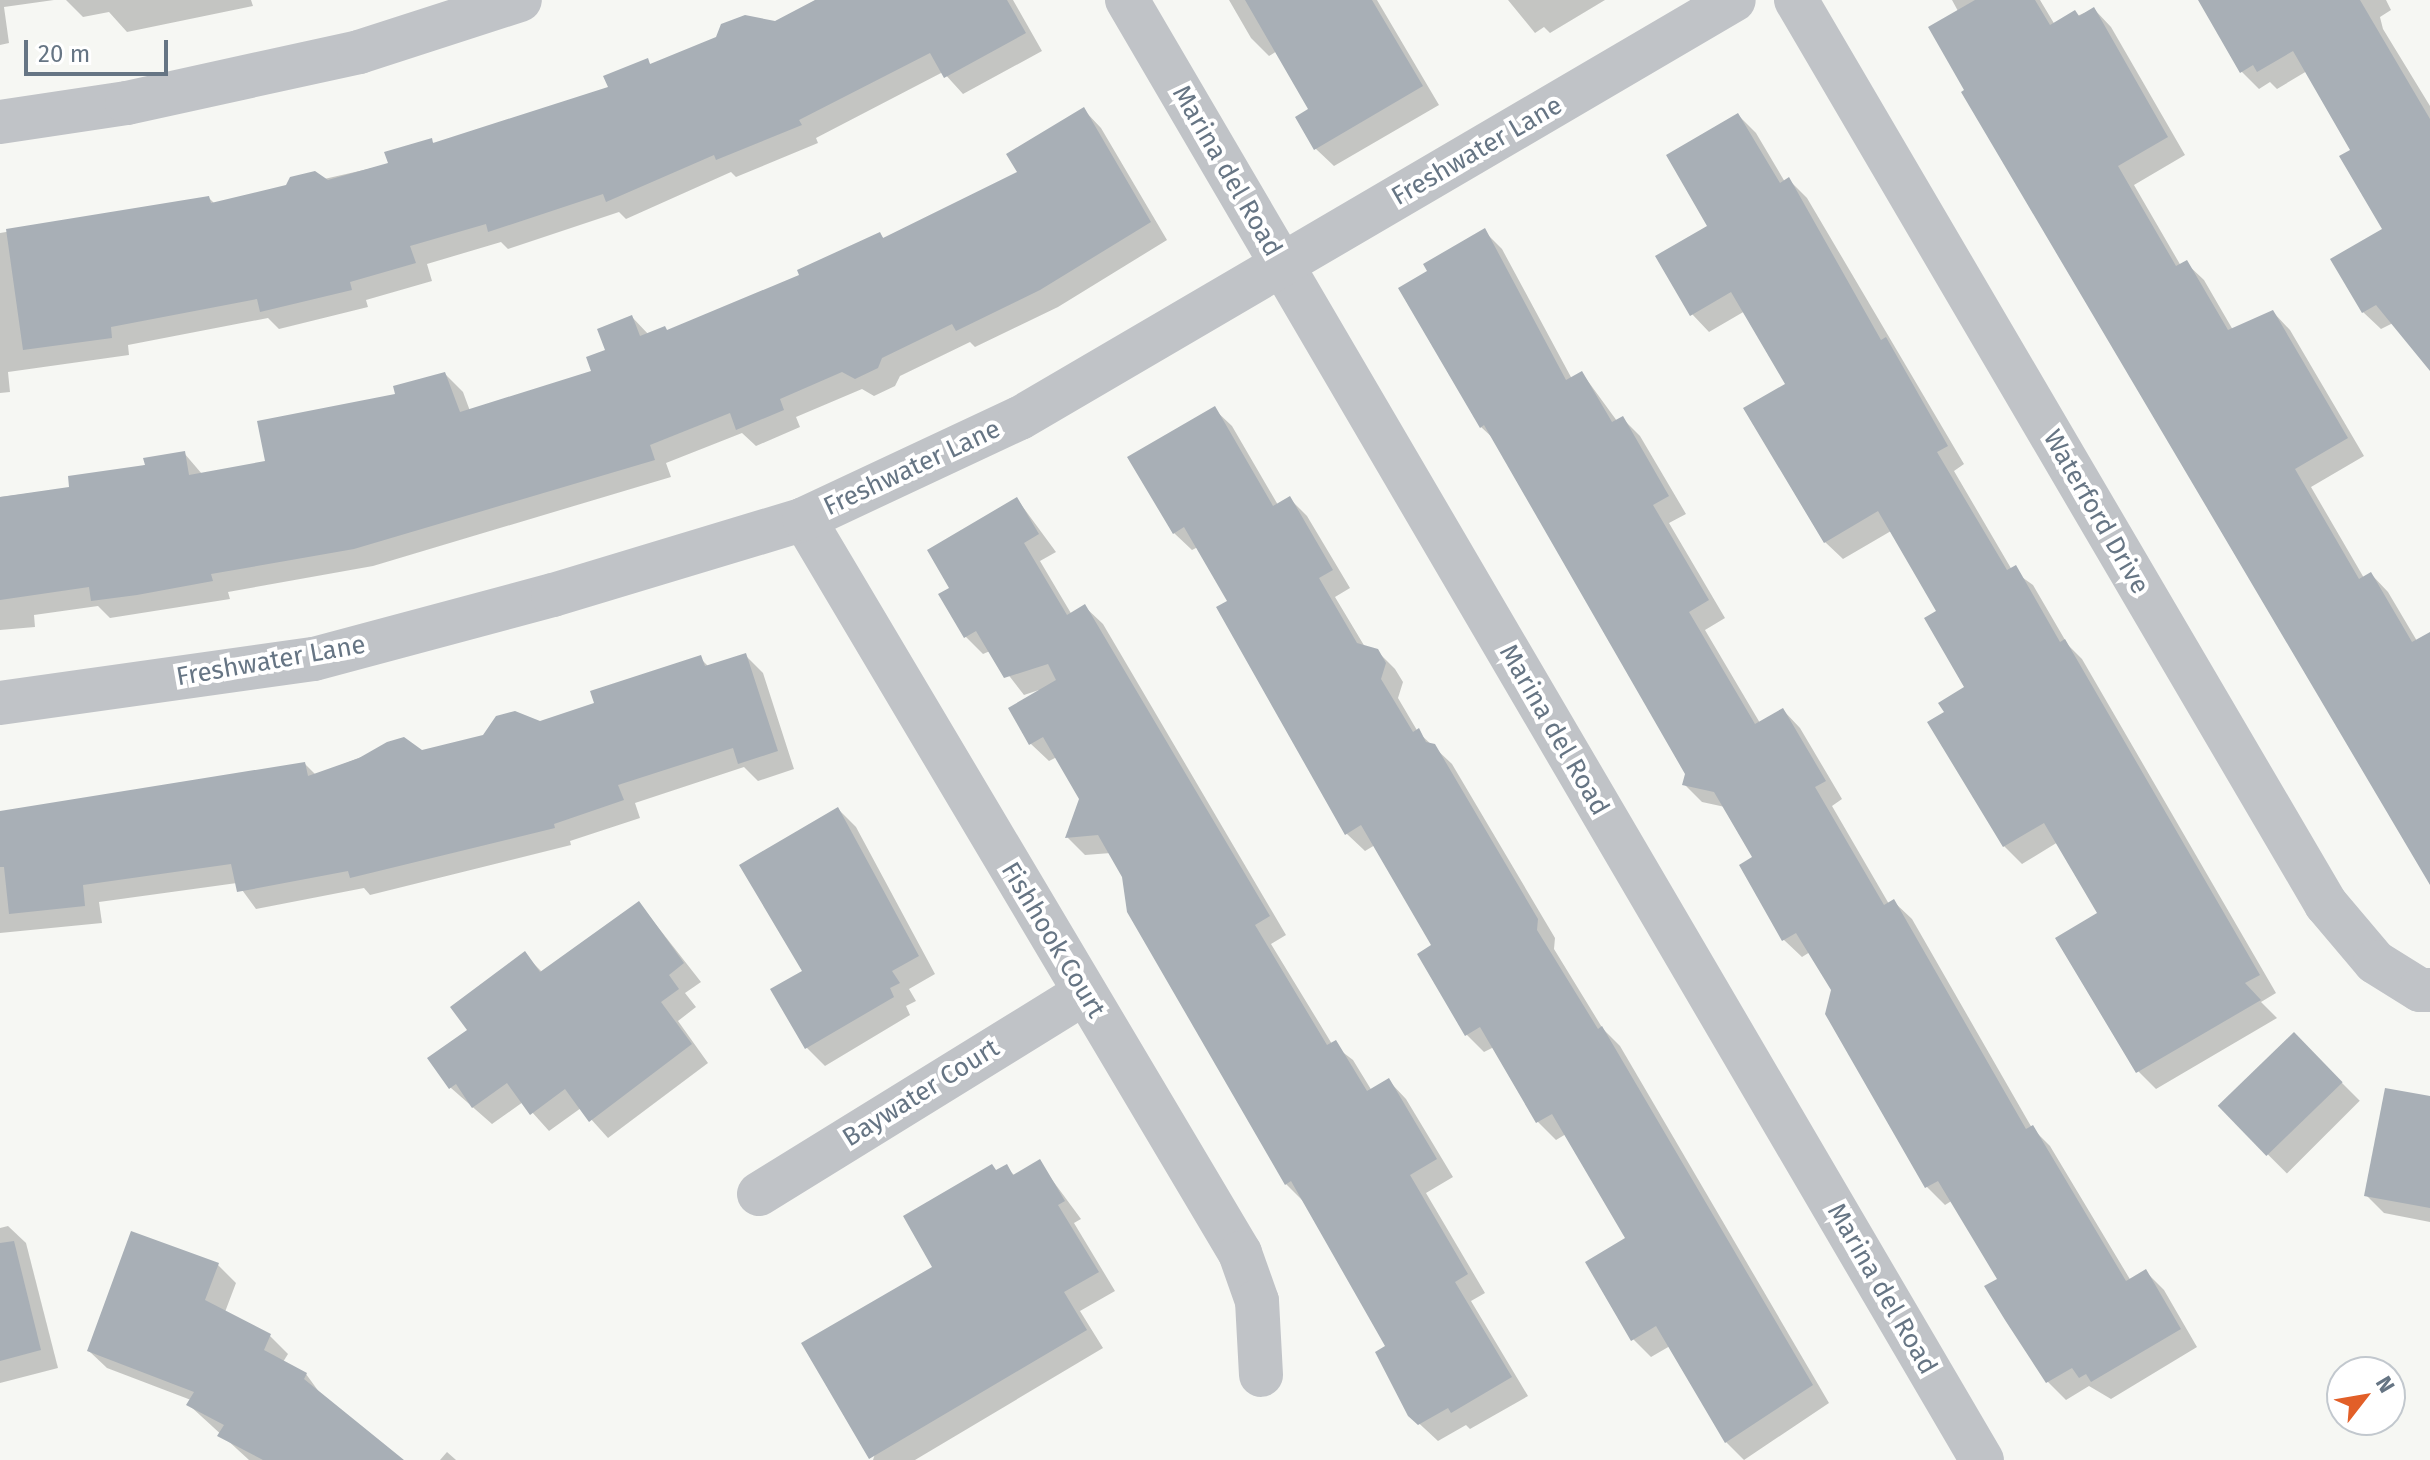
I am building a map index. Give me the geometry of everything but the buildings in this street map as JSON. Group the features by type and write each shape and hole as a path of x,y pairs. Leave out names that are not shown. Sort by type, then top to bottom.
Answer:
{"street":[{"path":"0,122 127,103 359,52 520,0"},
{"name":"Marina del Road","path":"1127,0 1982,1460"},
{"name":"Freshwater Lane","path":"0,703 314,659 553,595 804,519 1020,418 1734,0"},
{"name":"Waterford Drive","path":"1796,0 2326,904 2375,962 2420,990 2430,990"},
{"name":"Fishhook Court","path":"804,519 1240,1253 1257,1301 1261,1375"},
{"name":"Baywater Court","path":"759,1194 1084,993"}]}
